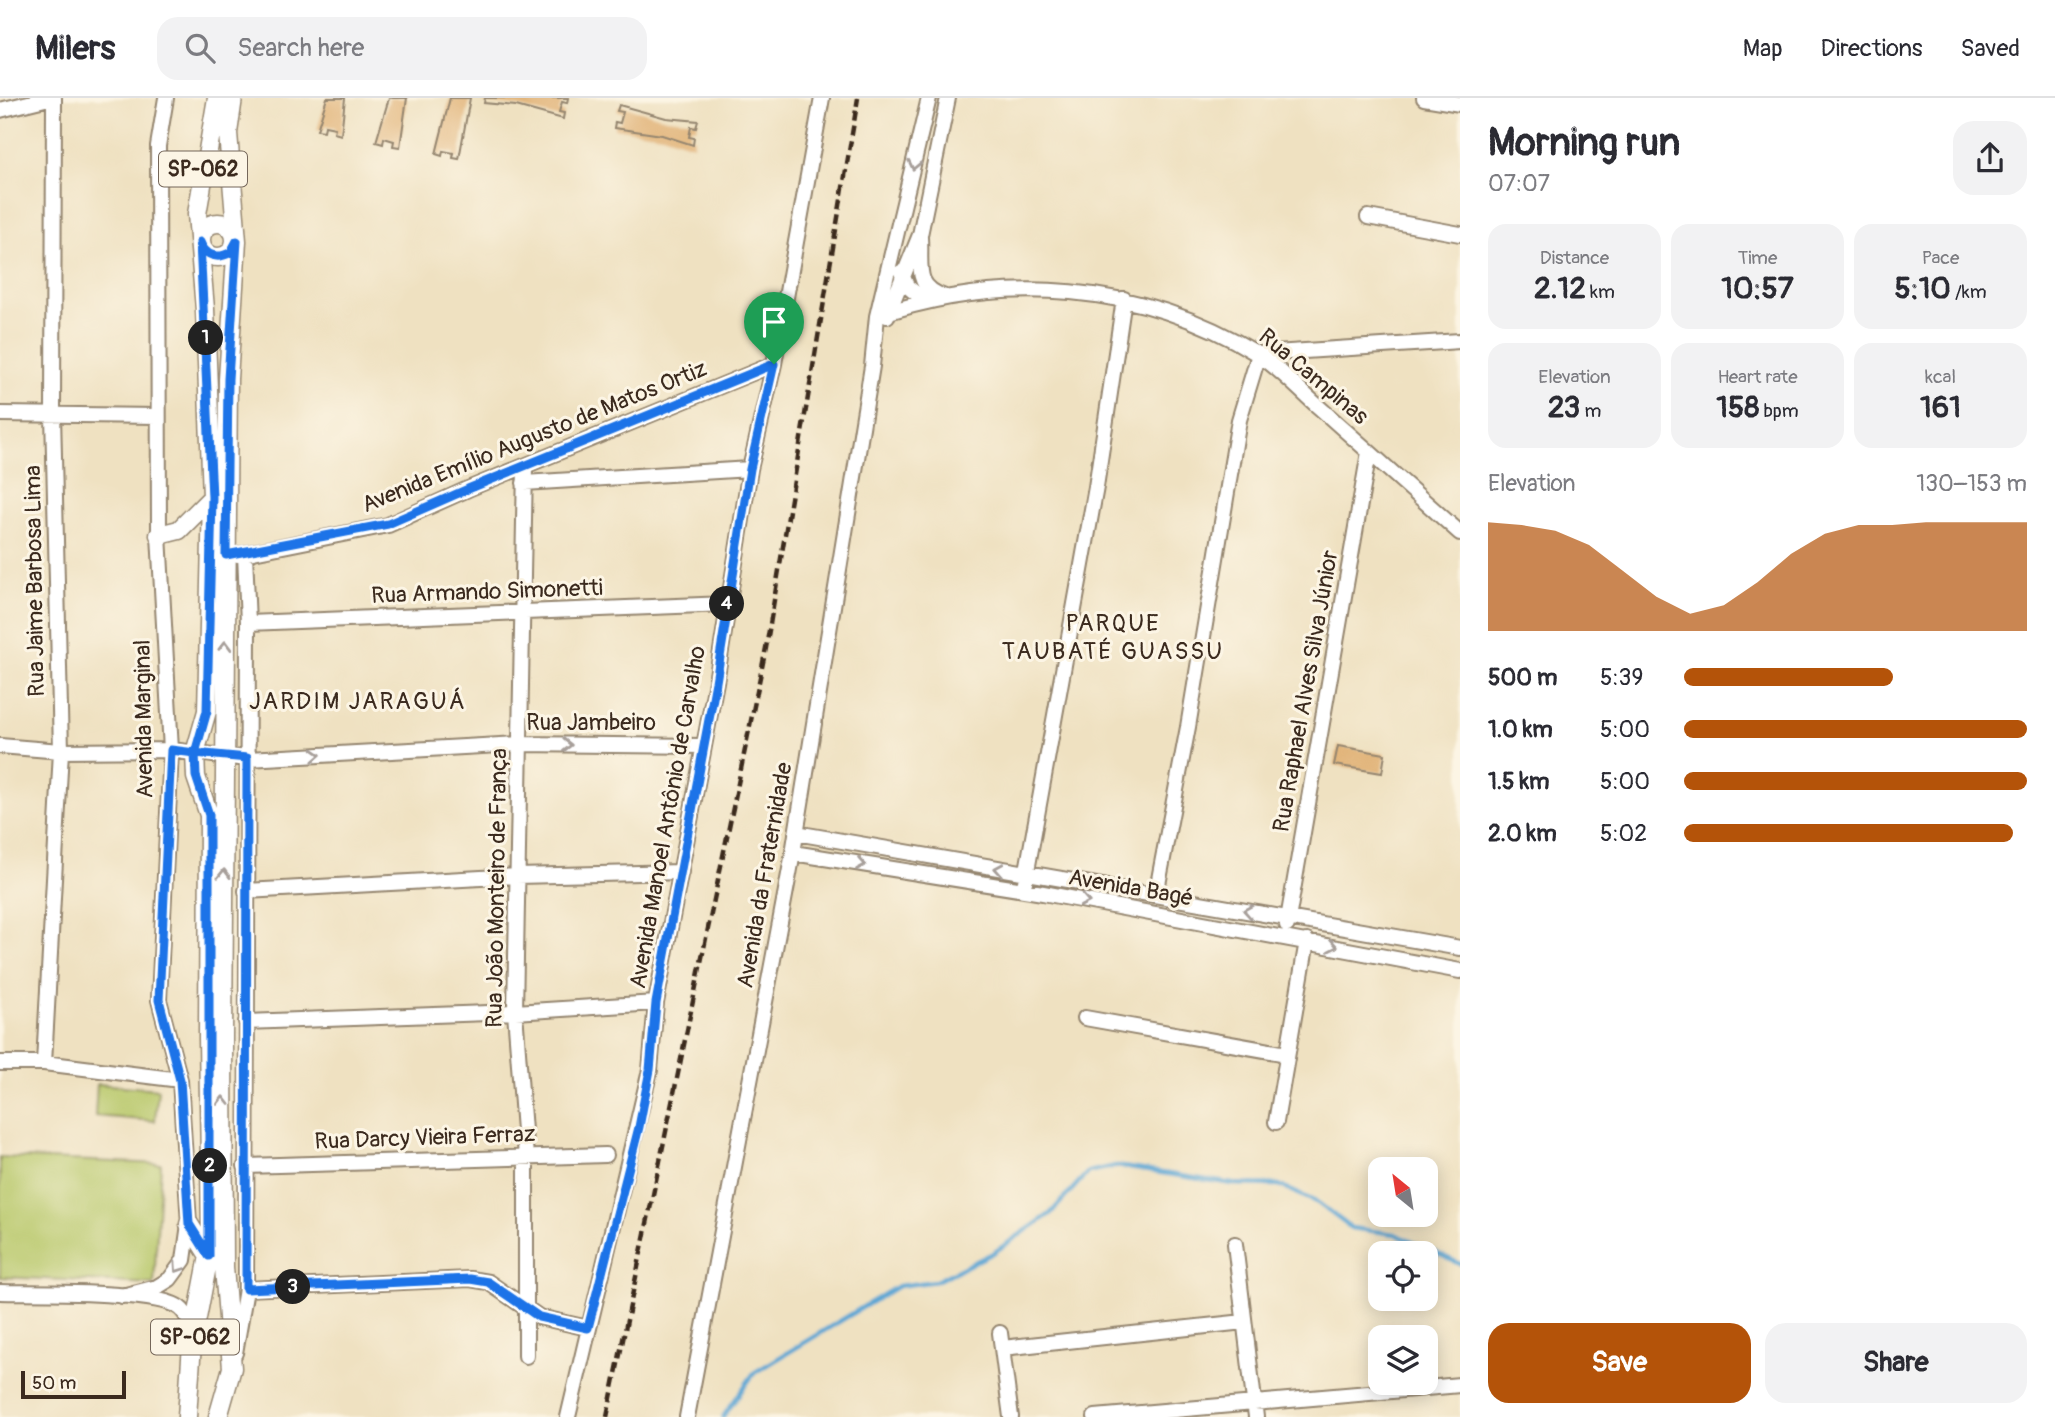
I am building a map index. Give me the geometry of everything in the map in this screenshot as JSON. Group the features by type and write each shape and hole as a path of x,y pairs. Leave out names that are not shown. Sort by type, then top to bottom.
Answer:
{"main road":[{"name":"SP-062","path":"190,1391 199,1404 219,1412 232,1368 217,1262 209,815 196,776 195,753 207,711 212,497 197,214 201,176 217,98"},
{"name":"SP-062","path":"187,1417 193,1340 217,1262 228,379 237,241 228,133 233,98"},
{"path":"220,223 232,228 237,241 231,252 219,257 206,253 200,242 208,226 220,223"},
{"path":"159,535 179,530 212,497"},
{"path":"189,1224 217,1262"},
{"name":"SP-062","path":"193,1340 229,1343"}],"street":[{"path":"0,110 51,98"},
{"name":"Rua Jaime Barbosa Lima","path":"44,1063 61,751 53,414 51,98"},
{"name":"Avenida Marginal","path":"122,1296 158,1287 170,1279 184,1260 189,1224 180,1080 159,1000 171,750 159,535 158,146 166,98"},
{"name":"Avenida Manoel Antônio de Carvalho","path":"568,1417 639,1127 650,1070 656,1003 704,746 750,469 774,364 822,98"},
{"name":"Avenida da Fraternidade","path":"687,1417 793,853 875,339 883,314 929,98"},
{"name":"Avenida da Fraternidade","path":"883,314 920,235 948,98"},
{"path":"1424,98 1460,104"},
{"path":"907,194 900,250 901,278 926,302"},
{"path":"1368,217 1460,234"},
{"path":"920,235 921,276 924,286 929,292 947,298"},
{"name":"Rua Campinas","path":"883,314 947,298 1048,288 1124,299 1175,314 1259,354 1460,533"},
{"path":"1024,891 1096,487 1124,299"},
{"path":"1156,895 1188,727 1239,420 1259,354 1460,341"},
{"name":"Avenida Emílio Augusto de Matos Ortiz","path":"226,555 245,554 388,524 774,364"},
{"path":"0,414 159,416"},
{"name":"Rua Raphael Alves Silva Júnior","path":"1284,937 1369,452"},
{"name":"Rua João Monteiro de França","path":"525,466 515,1012 526,1157 526,1356"},
{"path":"524,483 750,469"},
{"path":"232,1368 246,1289 248,623 245,554"},
{"name":"Rua Armando Simonetti","path":"248,623 727,604"},
{"name":"Rua Jambeiro","path":"0,746 61,751 171,750 247,758 520,744 704,746"},
{"name":"Avenida Bagé","path":"796,833 1460,948"},
{"name":"Avenida Bagé","path":"793,853 1307,941 1460,971"},
{"path":"246,891 517,876 681,872"},
{"path":"1276,1122 1307,941"},
{"path":"246,1022 515,1012 656,1003"},
{"path":"1085,1018 1287,1054"},
{"path":"0,1063 44,1063 180,1080"},
{"name":"Rua Darcy Vieira Ferraz","path":"245,1166 607,1154"},
{"path":"1235,1244 1255,1410"},
{"path":"246,1289 470,1279 488,1282 502,1290 524,1310 539,1317 588,1328"},
{"path":"0,1292 122,1296 171,1303 182,1309 193,1340"},
{"path":"1012,1417 1001,1341 1244,1322"},
{"path":"1095,1417 1255,1410 1460,1385"}],"green space":[{"path":"97,1084 158,1089 155,1121 95,1116"},
{"path":"0,1157 161,1164 154,1284 0,1277"}],"building":[{"path":"327,98 345,98 341,135 334,133 335,128 325,126 324,131 317,130"},
{"path":"389,98 407,98 400,147 393,146 394,141 384,138 383,144 376,142"},
{"path":"450,98 470,98 459,159 453,158 454,153 443,151 442,156 436,154"},
{"path":"485,98 568,98 567,103 562,102 559,112 564,113 563,119 516,106 484,103"},
{"path":"619,105 666,118 698,121 696,128 691,127 689,137 694,138 693,145 662,135 614,128 615,122 620,123 623,112 617,111"},
{"path":"1338,746 1385,754 1382,773 1334,765"}],"waterway":[{"path":"723,1417 754,1373 898,1286 936,1281 993,1253 1050,1214 1088,1172 1116,1166 1233,1184 1279,1185 1318,1203 1351,1228 1395,1234 1460,1264"}],"railway":[{"path":"607,1417 766,648 858,98"}],"district":[{"name":"PARQUE TAUBATÉ GUASSU","path":"1113,637"},
{"name":"JARDIM JARAGUÁ","path":"358,701"}],"route":[{"path":"774,364 388,524 245,554 226,555 228,379 237,241 231,252 219,257 206,253 200,242 212,497 207,711 195,753 171,750 159,1000 180,1080 189,1224 209,1256 209,815 196,776 195,753 247,758 246,1289 470,1279 488,1282 502,1290 524,1310 539,1317 588,1328 639,1127 650,1070 656,1003 701,768 750,469 774,364"}]}
